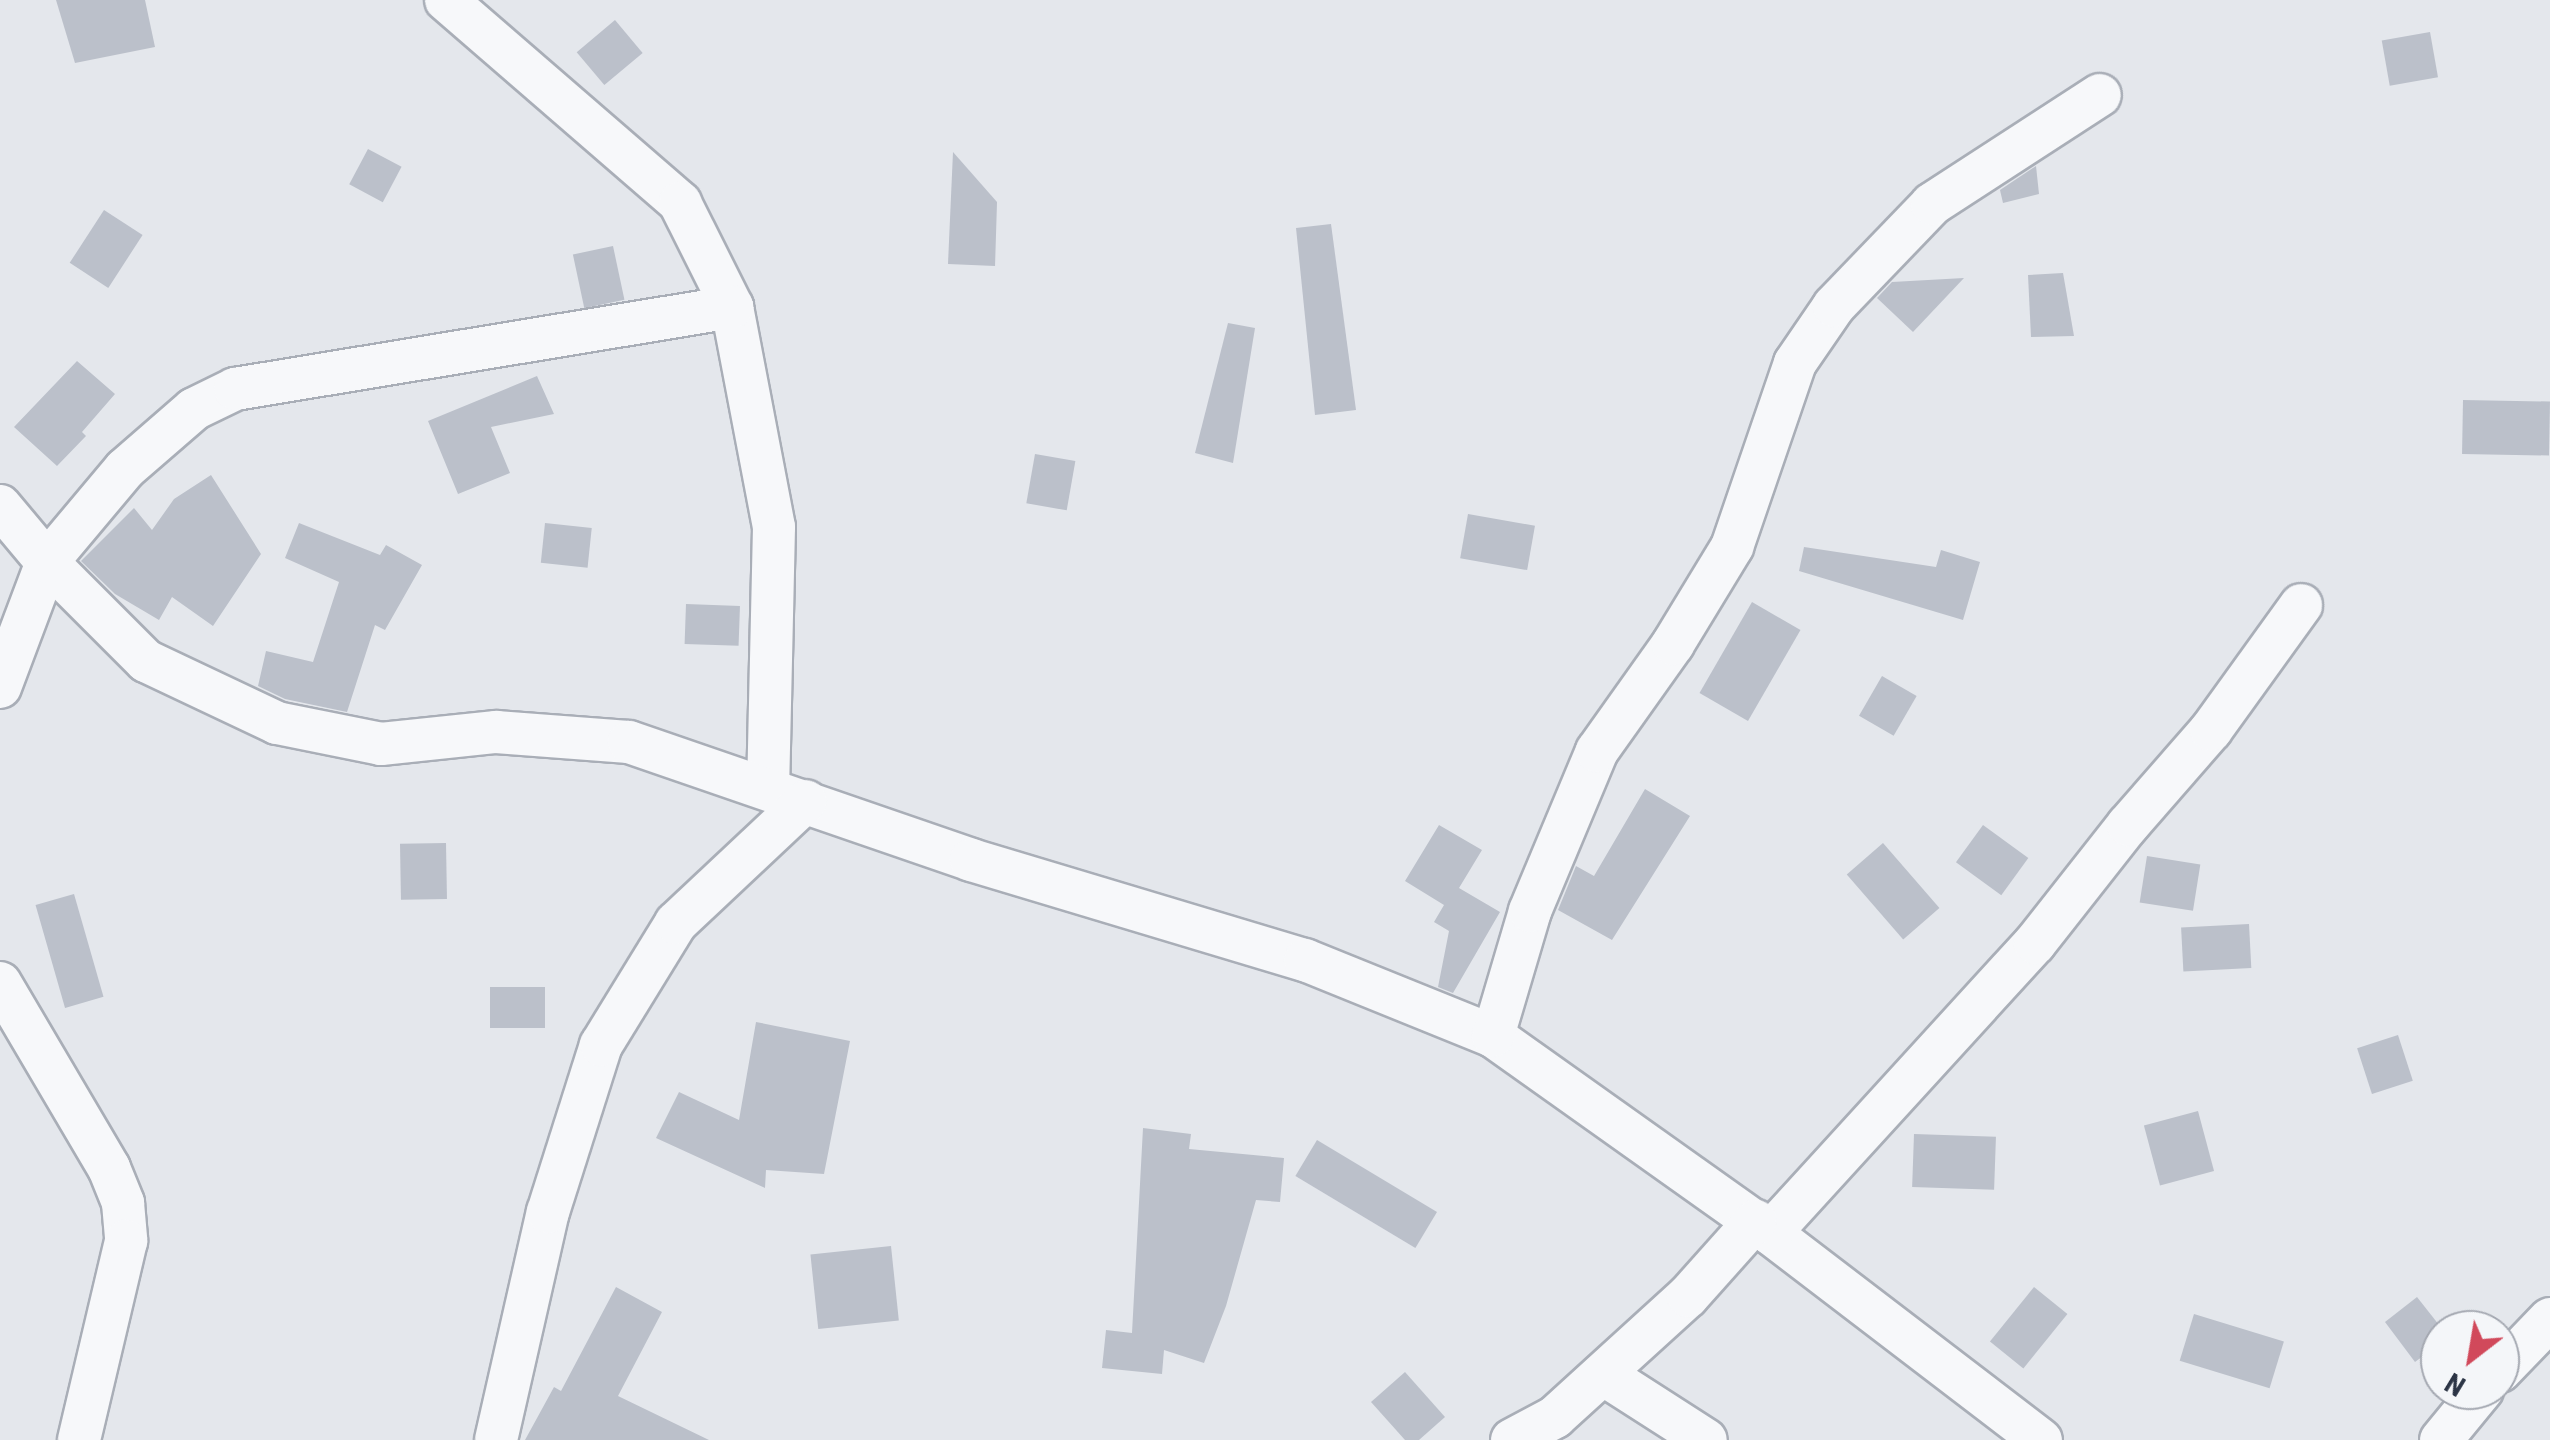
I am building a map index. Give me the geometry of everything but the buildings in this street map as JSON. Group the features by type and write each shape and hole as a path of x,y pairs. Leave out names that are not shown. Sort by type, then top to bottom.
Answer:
{"street":[{"path":"446,0 680,203 732,307 774,526 787,794 676,923 601,1045 548,1212 496,1440"},
{"path":"1492,1036 1530,911 1597,751 1673,644 1732,546 1795,362 1834,306 1932,204 2100,95"},
{"path":"0,687 47,562 125,469 194,409 235,388 732,307"},
{"path":"0,506 47,562 146,660 277,723 381,744 496,732 629,742 971,860 1305,960 1492,1036 1762,1227 2041,1440"},
{"path":"1512,1440 1555,1417 1762,1227 2034,943 2128,825 2212,730 2301,605"},
{"path":"0,983 109,1168 123,1203 126,1241 79,1440"},
{"path":"2520,1351 2550,1319"},
{"path":"1603,1374 1706,1440"},
{"path":"2441,1440 2466,1410"}]}
